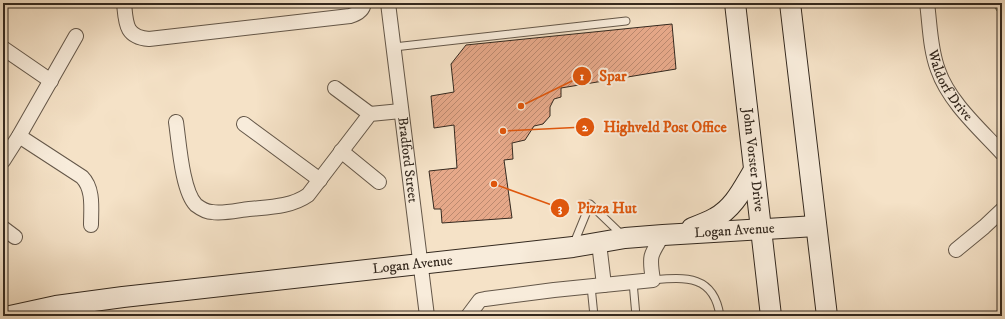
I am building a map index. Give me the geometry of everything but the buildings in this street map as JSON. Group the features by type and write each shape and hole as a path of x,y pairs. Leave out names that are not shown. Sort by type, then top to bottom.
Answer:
{"street":[{"path":"124,3 128,29 134,36 149,40 350,16 357,14 361,10 364,3"},
{"name":"Bradford Street","path":"388,3 427,316"},
{"name":"John Vorster Drive","path":"734,3 762,229 771,316"},
{"path":"790,3 827,316"},
{"name":"Waldorf Drive","path":"927,3 933,51 938,70 946,88 959,106 1002,153"},
{"path":"3,160 19,136 76,36"},
{"path":"3,48 51,81"},
{"path":"336,88 370,114 401,111"},
{"path":"176,122 186,186 190,197 200,208 213,212 287,204 301,200 308,195 370,114"},
{"path":"244,124 320,180"},
{"path":"19,136 82,177 87,182 90,193 91,225"},
{"path":"341,151 379,182"},
{"path":"468,316 480,300 653,280 650,265 651,256 671,234 716,218 738,197 754,170"},
{"path":"956,250 1002,210"},
{"name":"Logan Avenue","path":"10,316 56,306 122,297 573,247 625,238 816,226"},
{"path":"3,228 15,237"},
{"path":"598,286 599,243"}],"lane":[{"path":"394,47 626,21"},
{"path":"573,247 590,204 625,238"},
{"path":"653,280 683,278 697,282 713,294 719,308 720,316"},
{"path":"633,282 636,316"},
{"path":"594,316 598,286"}],"green space":[{"path":"992,3 1002,3 1002,18 993,5"}],"place":[{"name":"Spar","path":"521,106"},
{"name":"Highveld Post Office","path":"503,131"},
{"name":"Pizza Hut","path":"494,184"}]}
